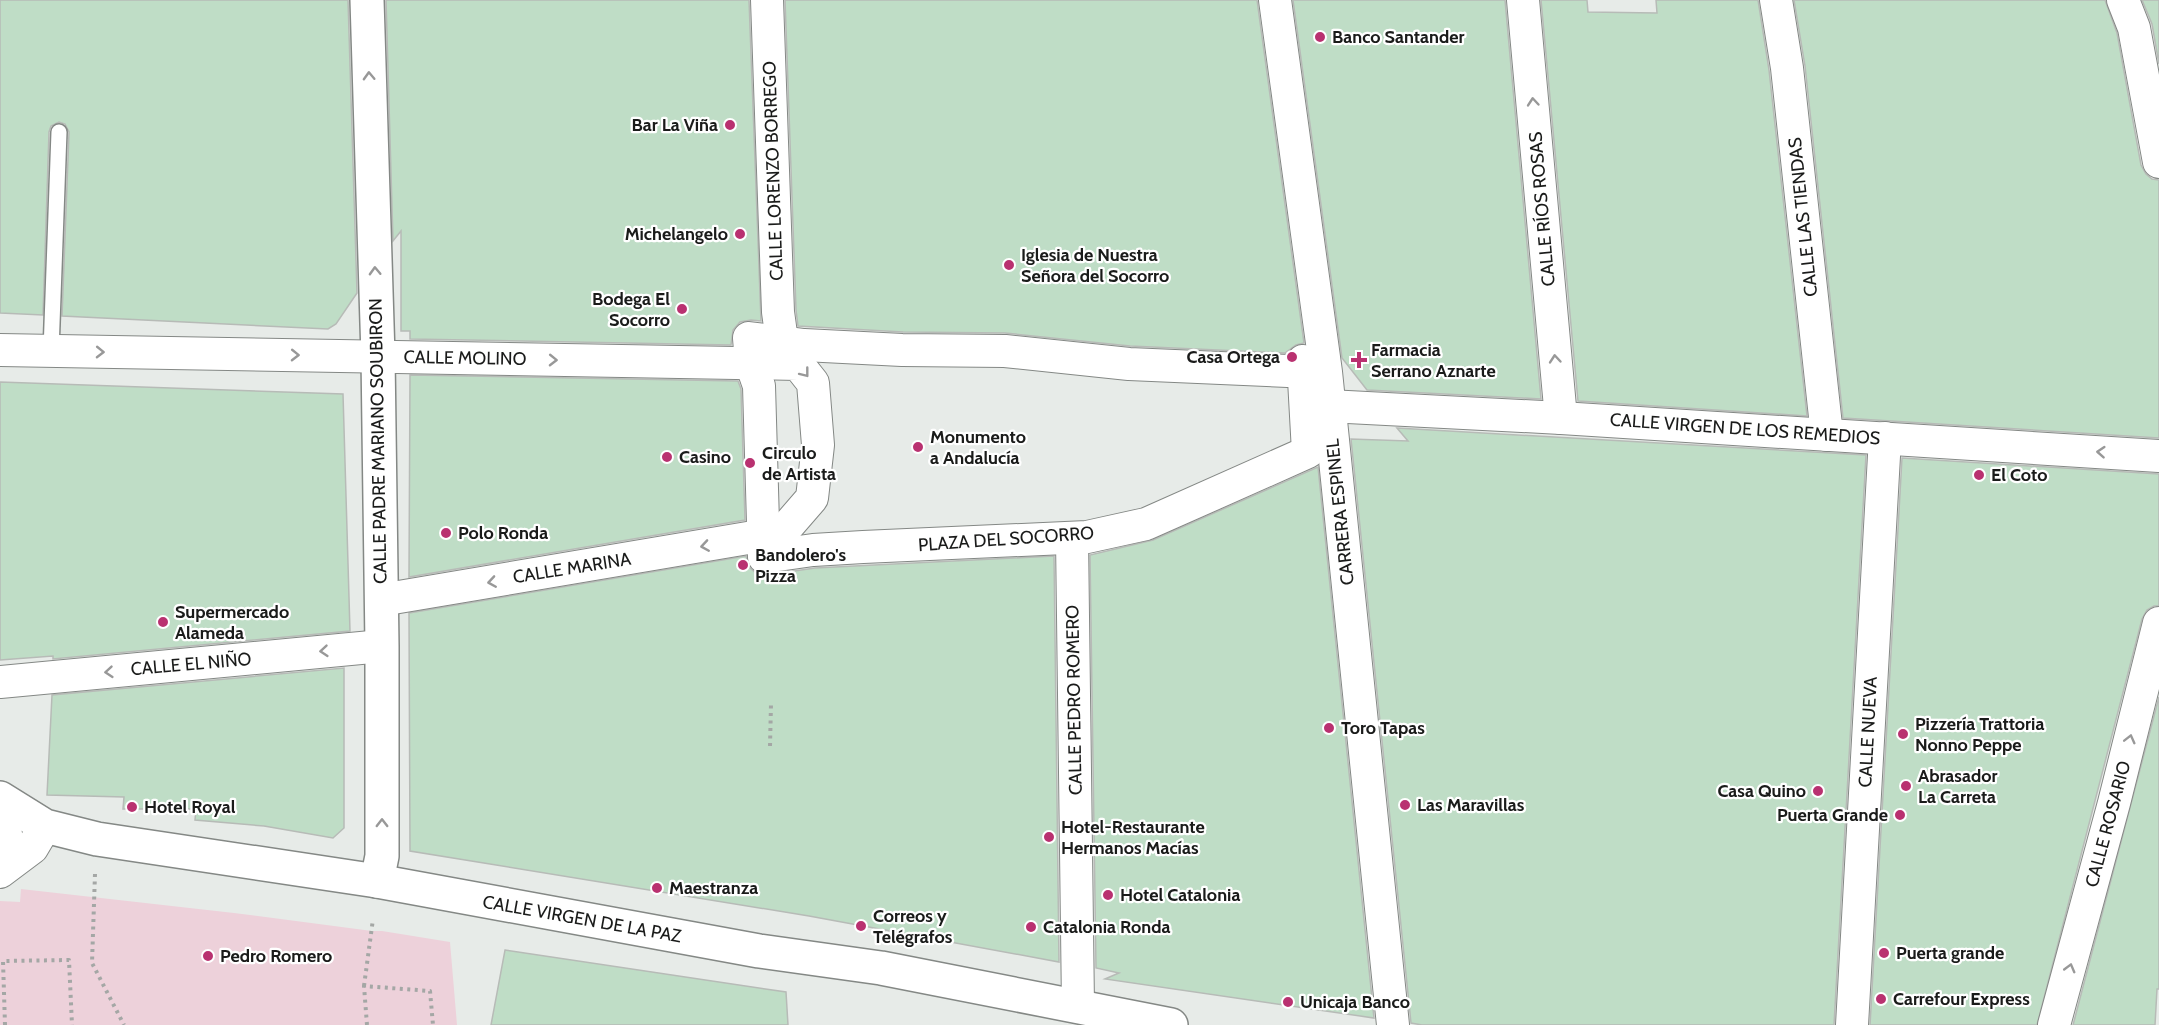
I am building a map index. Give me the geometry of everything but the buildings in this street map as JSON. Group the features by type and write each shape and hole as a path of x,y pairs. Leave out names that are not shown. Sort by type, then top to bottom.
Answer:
{"street":[{"name":"CALLE PADRE MARIANO SOUBIRON","path":"367,0 378,356 382,646 382,856 377,881"},
{"name":"CALLE LORENZO BORREGO","path":"767,0 778,312 782,341"},
{"name":"CARRERA ESPINEL","path":"1275,0 1317,405 1393,1025"},
{"name":"CALLE RÍOS ROSAS","path":"1523,0 1561,418"},
{"name":"CALLE LAS TIENDAS","path":"1776,0 1787,68 1827,435"},
{"path":"2123,0 2134,28 2159,162"},
{"name":"PLAZA DEL SOCORRO","path":"749,338 804,345 902,350 1005,351 1129,364 1288,371 1298,367 1303,361 1317,405 1308,452 1146,524 1072,538 843,548 764,557 759,386 751,363 749,338"},
{"name":"CALLE MOLINO","path":"0,350 798,364 813,382 818,445 812,498 786,528 763,537"},
{"name":"CALLE VIRGEN DE LOS REMEDIOS","path":"1317,405 2159,456"},
{"name":"CALLE NUEVA","path":"1852,1025 1885,438"},
{"name":"CALLE MARINA","path":"381,600 763,537"},
{"name":"CALLE PEDRO ROMERO","path":"1072,538 1078,1006"},
{"name":"CALLE ROSARIO","path":"2054,1025 2114,803 2159,623"},
{"name":"CALLE EL NIÑO","path":"0,682 382,646"},
{"name":"CALLE VIRGEN DE LA PAZ","path":"0,798 45,826 97,839 377,881 759,951 881,968 1171,1025"},
{"path":"0,872 32,848 45,826"},
{"path":"0,829 6,835 3,847 0,849"}],"lane":[{"path":"51,351 59,132"}],"path":[{"path":"770,746 771,704"},
{"path":"97,839 92,963 124,1025"},
{"path":"367,1025 364,986 377,881"},
{"path":"5,1025 3,961 69,960 72,1025"},
{"path":"364,986 430,991 433,1025"}],"shaded area":[{"path":"21,889 382,931 450,942 457,1025 0,1025 0,901 20,902"}],"place":[{"name":"Banco Santander","path":"1320,37"},
{"name":"Bar La Viña","path":"730,125"},
{"name":"Michelangelo","path":"740,234"},
{"name":"Iglesia de Nuestra Señora del Socorro","path":"1009,265"},
{"name":"Bodega El Socorro","path":"682,309"},
{"name":"Casa Ortega","path":"1292,357"},
{"name":"Farmacia Serrano Aznarte","path":"1359,360"},
{"name":"Monumento a Andalucía","path":"918,447"},
{"name":"Casino","path":"667,457"},
{"name":"Circulo de Artista","path":"750,463"},
{"name":"El Coto","path":"1979,475"},
{"name":"Polo Ronda","path":"446,533"},
{"name":"Bandolero's Pizza","path":"743,565"},
{"name":"Supermercado Alameda","path":"163,622"},
{"name":"Toro Tapas","path":"1329,728"},
{"name":"Pizzería Trattoria Nonno Peppe","path":"1903,734"},
{"name":"Abrasador La Carreta","path":"1906,786"},
{"name":"Casa Quino","path":"1818,791"},
{"name":"Las Maravillas","path":"1405,805"},
{"name":"Hotel Royal","path":"132,807"},
{"name":"Puerta Grande","path":"1900,815"},
{"name":"Hotel-Restaurante Hermanos Macías","path":"1049,837"},
{"name":"Maestranza","path":"657,888"},
{"name":"Hotel Catalonia","path":"1108,895"},
{"name":"Correos y Telégrafos","path":"861,926"},
{"name":"Catalonia Ronda","path":"1031,927"},
{"name":"Puerta grande","path":"1884,953"},
{"name":"Pedro Romero","path":"208,956"},
{"name":"Carrefour Express","path":"1881,999"},
{"name":"Unicaja Banco","path":"1288,1002"}]}
